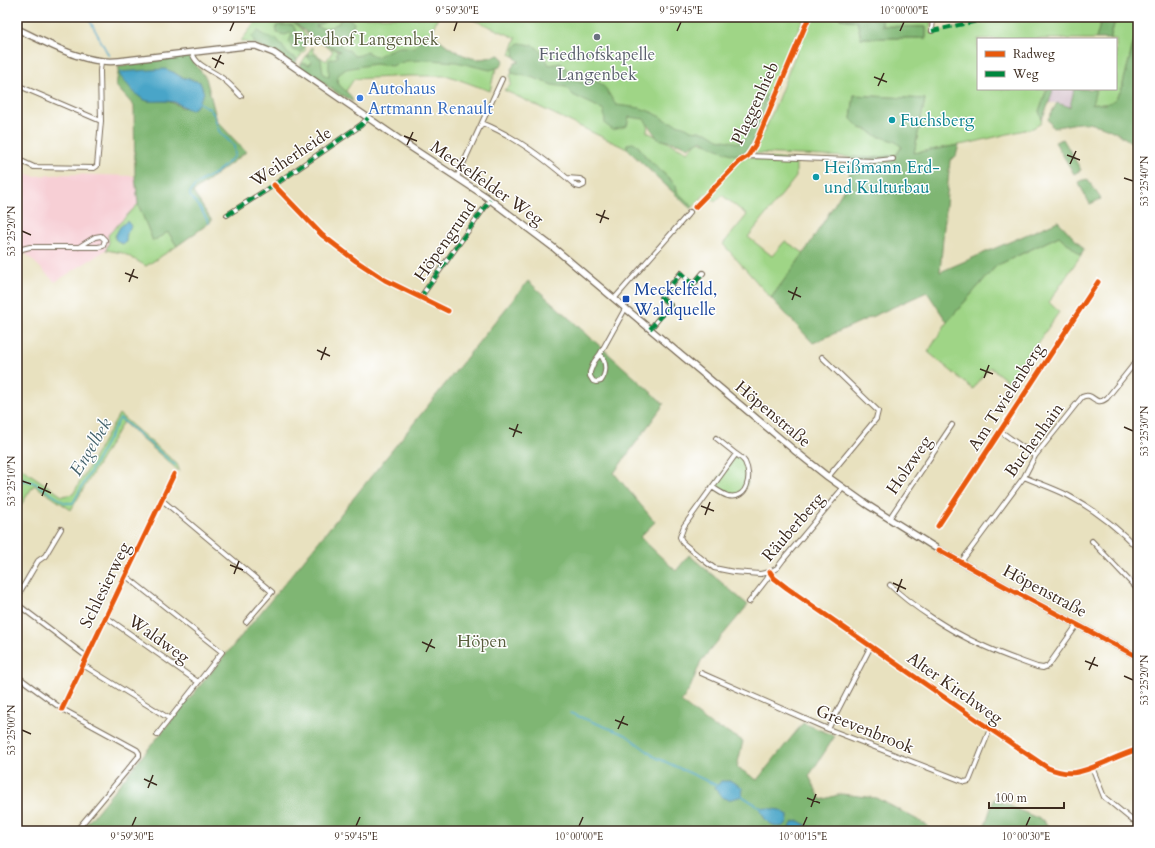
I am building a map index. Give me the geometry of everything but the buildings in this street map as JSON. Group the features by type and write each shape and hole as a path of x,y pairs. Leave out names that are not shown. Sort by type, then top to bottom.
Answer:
{"main road":[{"name":"Meckelfelder Weg","path":"17,29 76,55 101,62 245,46 256,46 267,50 457,177 554,248"},
{"name":"Höpenstraße","path":"554,248 625,309 843,488 889,519 961,562 1138,657"}],"street":[{"name":"Plaggenhieb","path":"695,207 740,162 748,156 755,145 809,17"},
{"path":"932,31 933,17"},
{"path":"192,52 193,58 197,62 222,78 241,96"},
{"path":"17,159 34,167 94,168 98,162 101,121 101,62"},
{"path":"457,177 502,79"},
{"path":"17,85 101,121"},
{"name":"Weiherheide","path":"227,215 274,185 361,125 368,118"},
{"path":"482,123 518,142 540,156 568,178"},
{"path":"748,156 874,161 893,159"},
{"path":"274,185 322,235 356,261 385,280 448,311"},
{"name":"Höpengrund","path":"420,298 490,200"},
{"path":"614,299 690,212"},
{"path":"17,254 22,249 30,246 79,247 101,247 104,245 105,240 103,236 97,236 79,247"},
{"path":"650,329 670,305 661,297 681,274 693,285 703,273"},
{"name":"Am Twielenberg","path":"938,526 1098,282"},
{"path":"600,354 604,359 606,368 603,378 596,382 593,381 590,376 590,372 594,362 625,309"},
{"path":"822,357 878,411 876,419 828,477"},
{"name":"Buchenhain","path":"961,562 1024,477 1035,456 1082,397 1086,395 1090,396 1098,402 1102,402 1107,398 1138,359"},
{"name":"Holzweg","path":"889,519 952,425"},
{"name":"Am Twielenberg","path":"1000,431 1035,456"},
{"path":"712,487 720,493 730,496 738,495 743,492 748,484 748,468 744,460 716,438"},
{"path":"736,454 684,526 680,537 683,543 706,562 723,571 746,573 770,572"},
{"name":"Schlesierweg","path":"62,710 174,474"},
{"path":"1024,477 1066,495 1096,512 1120,531 1138,549"},
{"name":"Räuberberg","path":"749,602 767,579 770,572 783,560 843,488"},
{"path":"162,500 272,592 246,622"},
{"path":"18,594 38,561 45,556 61,529"},
{"path":"1092,541 1138,590"},
{"name":"Alter Kirchweg","path":"770,572 774,578 787,588 990,729 1056,772 1083,772 1138,749"},
{"path":"126,576 222,652 157,735"},
{"path":"890,585 902,596 960,634 979,644 1036,667 1043,668 1048,666 1077,625"},
{"path":"17,604 87,657"},
{"name":"Waldweg","path":"106,617 198,682"},
{"path":"828,729 871,646"},
{"path":"83,665 170,719"},
{"name":"Greevenbrook","path":"701,673 828,729 965,782 969,781 970,779 990,729"},
{"path":"17,676 62,710 137,750 139,753 139,756 76,831"},
{"path":"1092,768 1104,797 1132,820"}],"shaded area":[{"path":"1053,90 1074,90 1070,107 1057,103 1049,103"},
{"path":"17,170 33,176 68,174 135,176 138,204 109,235 109,242 106,250 55,282 24,252 17,252"}],"green space":[{"path":"259,17 438,17 420,57 451,57 497,69 494,74 490,91 449,76 408,76 354,79 342,97 299,67 312,47 314,48 312,51 326,61 333,51 318,41 355,60 291,19 309,38 303,46 306,49 294,64 254,44 241,41"},
{"path":"280,17 313,17 314,19 319,17 329,17 329,20 316,26 325,28 339,23 340,19 338,17 349,18 354,23 351,33 339,37 336,41 346,50 349,50 354,56 361,55 366,52 377,57 385,52 400,47 414,47 422,36 434,34 448,46 465,56 477,59 499,55 504,60 500,67 490,70 456,62 431,60 406,61 392,66 374,64 346,69 338,75 337,83 351,96 353,102 300,67 302,63 309,65 311,61 307,56 313,54 321,59 323,74 329,77 329,60 338,57 336,53 340,51 318,41 293,22"},
{"name":"Friedhof Langenbek","path":"467,17 804,17 752,142 745,152 648,123 647,132 688,152 698,141 750,157 796,160 796,177 748,237 772,256 785,241 804,253 771,298 723,244 747,215 722,195 715,202 706,193 693,207 677,192 676,185 646,157 638,146 627,144 627,149 504,90 511,85 510,76 519,59 510,54 516,38"},
{"path":"840,17 841,19 857,21 861,38 926,38 926,27 882,26 882,17 931,17 930,33 1007,17 1102,17 1096,38 977,38 977,90 1047,90 1039,111 1042,119 1040,124 1033,128 970,143 914,153 925,99 854,95 851,119 860,128 868,130 874,135 894,141 902,146 896,155 872,158 753,153 769,120 796,52 812,19"},
{"path":"840,17 882,17 882,26 926,27 926,38 861,38 857,21 840,19"},
{"path":"1102,17 1116,17 1110,38 1096,38"},
{"path":"1116,17 1138,17 1138,25 1122,88 1118,96 1109,103 1096,103 1091,105 1096,90 1117,90 1117,38 1110,38"},
{"path":"293,25 299,38 305,36 307,42 301,52 293,50 289,42 292,34 290,33 285,35 277,33 276,26"},
{"path":"1138,25 1138,148 1127,139 1101,126 1079,123 1053,128 1048,119 1057,103 1070,107 1074,90 1096,90 1092,105 1096,103 1105,104 1112,102 1118,96 1122,88"},
{"path":"258,31 268,37 277,39 288,54 297,59 295,65 277,58 269,53 263,46 254,42 252,36"},
{"path":"519,43 538,48 549,65 561,63 575,79 581,83 594,81 599,83 603,86 616,105 640,108 691,130 707,132 718,139 740,143 748,136 746,124 756,120 759,117 765,95 773,98 751,145 745,153 734,155 715,148 701,140 688,148 681,144 658,139 644,119 629,117 627,126 613,130 605,124 604,110 573,95 566,87 552,85 534,78 512,73 511,69 515,63 520,62 515,58 514,48"},
{"path":"189,56 206,78 217,121 246,152 193,192 212,221 177,246 168,232 153,241 138,204 135,176 134,106 116,86 119,66","holes":["173,72 181,77 200,82 183,108 166,101 147,101"]},
{"path":"1047,90 1053,90 1042,119 1039,111"},
{"path":"854,95 925,99 914,153 959,145 956,156 950,160 940,272 1058,221 1084,249 1081,255 1059,236 996,266 947,322 927,292 813,343 771,298 804,253 849,181 851,157 872,158 896,155 902,147 894,141 874,135 868,130 860,128 851,119"},
{"path":"1063,139 1081,170 1074,174 1055,142"},
{"path":"633,143 638,146 646,157 676,185 677,192 693,207 691,209 627,149 627,144"},
{"path":"1087,179 1101,199 1090,204 1078,182"},
{"path":"138,204 153,241 168,232 177,246 146,266 123,253 106,250 109,242 108,235"},
{"path":"1059,236 1081,255 1049,302 1059,312 1010,383 990,367 973,389 928,352 947,322 996,266"},
{"name":"Höpen","path":"528,281 664,404 614,473 655,522 640,537 676,571 689,555 748,605 701,661 690,688 681,702 714,727 726,731 743,741 737,767 757,780 803,723 835,736 809,776 821,800 841,794 877,798 927,825 930,831 830,831 821,827 812,829 805,824 788,830 789,831 81,831 295,571"},
{"path":"119,414 177,464 180,472 123,422 71,510 34,485 17,511 17,465 62,496 73,494"},
{"path":"736,454 744,461 748,484 738,493 731,496 712,487"},
{"path":"994,799 1044,821 1052,831 983,831"}],"water":[{"path":"165,69 181,77 200,82 204,93 196,107 191,110 174,102 144,100 136,94 120,76 120,72"},
{"path":"127,221 131,226 127,233 126,242 122,244 115,239 115,236 120,227"},
{"path":"17,475 25,480 21,484 17,500"},
{"path":"721,781 731,781 743,788 742,796 733,799 724,798 715,788"},
{"path":"759,807 780,810 788,815 786,824 780,827 772,825 765,819"},
{"path":"799,821 812,829 821,827 830,831 788,830 793,822"}],"waterway":[{"path":"88,17 109,56"},
{"path":"198,102 210,109 214,115 219,131 234,146 235,156 218,171 197,184 190,193 190,196 199,206 209,223"},
{"name":"Engelbek","path":"25,480 35,483 65,503 73,503 120,418 175,465"},
{"path":"570,713 626,735 655,757 718,786"},
{"path":"742,796 761,808"}],"marked path":[{"path":"932,31 995,17"},
{"path":"227,215 274,185 361,125 368,118"},
{"path":"420,298 490,200"},
{"path":"650,329 670,305 661,297 681,273 693,285 703,273"}],"cycle path":[{"path":"695,207 739,162 748,156 755,145 809,17"},
{"path":"274,185 322,235 356,261 385,280 448,311"},
{"path":"938,526 1098,282"},
{"path":"62,709 174,474"},
{"path":"939,550 1138,657"},
{"path":"770,572 774,578 787,588 1048,768 1064,773 1078,772 1138,749"}],"place":[{"name":"Friedhofskapelle Langenbek","path":"597,37"},
{"name":"Autohaus Artmann Renault","path":"360,98"},
{"name":"Fuchsberg","path":"892,120"},
{"name":"Heißmann Erd- und Kulturbau","path":"816,177"},
{"name":"Meckelfeld, Waldquelle","path":"626,299"}]}
